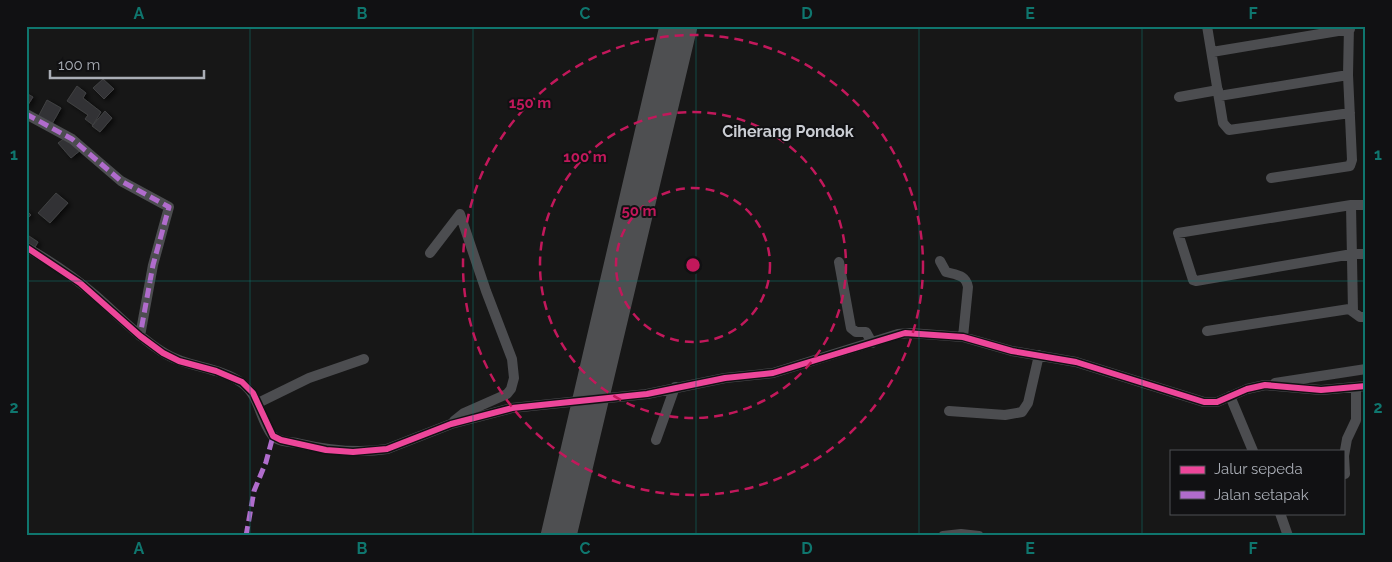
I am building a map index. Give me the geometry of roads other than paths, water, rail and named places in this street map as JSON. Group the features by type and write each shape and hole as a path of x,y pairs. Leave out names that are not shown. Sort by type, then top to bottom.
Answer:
{"highway":[{"path":"550,536 669,26"},
{"path":"567,536 688,26"}],"street":[{"path":"1207,26 1223,123 1229,130 1233,131 1350,113"},
{"path":"1212,52 1350,28 1348,75 1352,160 1350,166 1271,178"},
{"path":"1179,97 1348,75"},
{"path":"26,114 72,139 121,181 169,207 153,265 140,336"},
{"path":"1366,205 1350,205 1178,233 1193,280 1196,281 1352,254 1366,254"},
{"path":"1350,205 1353,312"},
{"path":"430,253 460,214 514,368 512,389 507,394 464,413 451,424"},
{"path":"26,247 80,283 140,336 179,361 235,379 250,390 273,436 281,440 353,452 387,449 451,424 512,408 647,394 725,378 773,373 905,333 963,337 1012,351 1109,370 1194,400 1210,403 1246,389 1294,379 1366,369"},
{"path":"940,261 946,272 963,277 967,281 963,337"},
{"path":"839,262 851,328 854,331 866,332 872,343"},
{"path":"1207,331 1349,309 1360,317 1366,317"},
{"path":"949,411 1005,415 1022,412 1028,402 1039,355"},
{"path":"258,403 309,378 364,359"},
{"path":"1265,385 1321,390 1361,386 1356,420 1347,439 1344,456 1346,474"},
{"path":"656,440 675,387"},
{"path":"1230,396 1253,450"},
{"path":"1280,514 1288,536"},
{"path":"943,536 961,534 979,536"}],"district":[{"name":"Ciherang Pondok","path":"788,131"}]}
